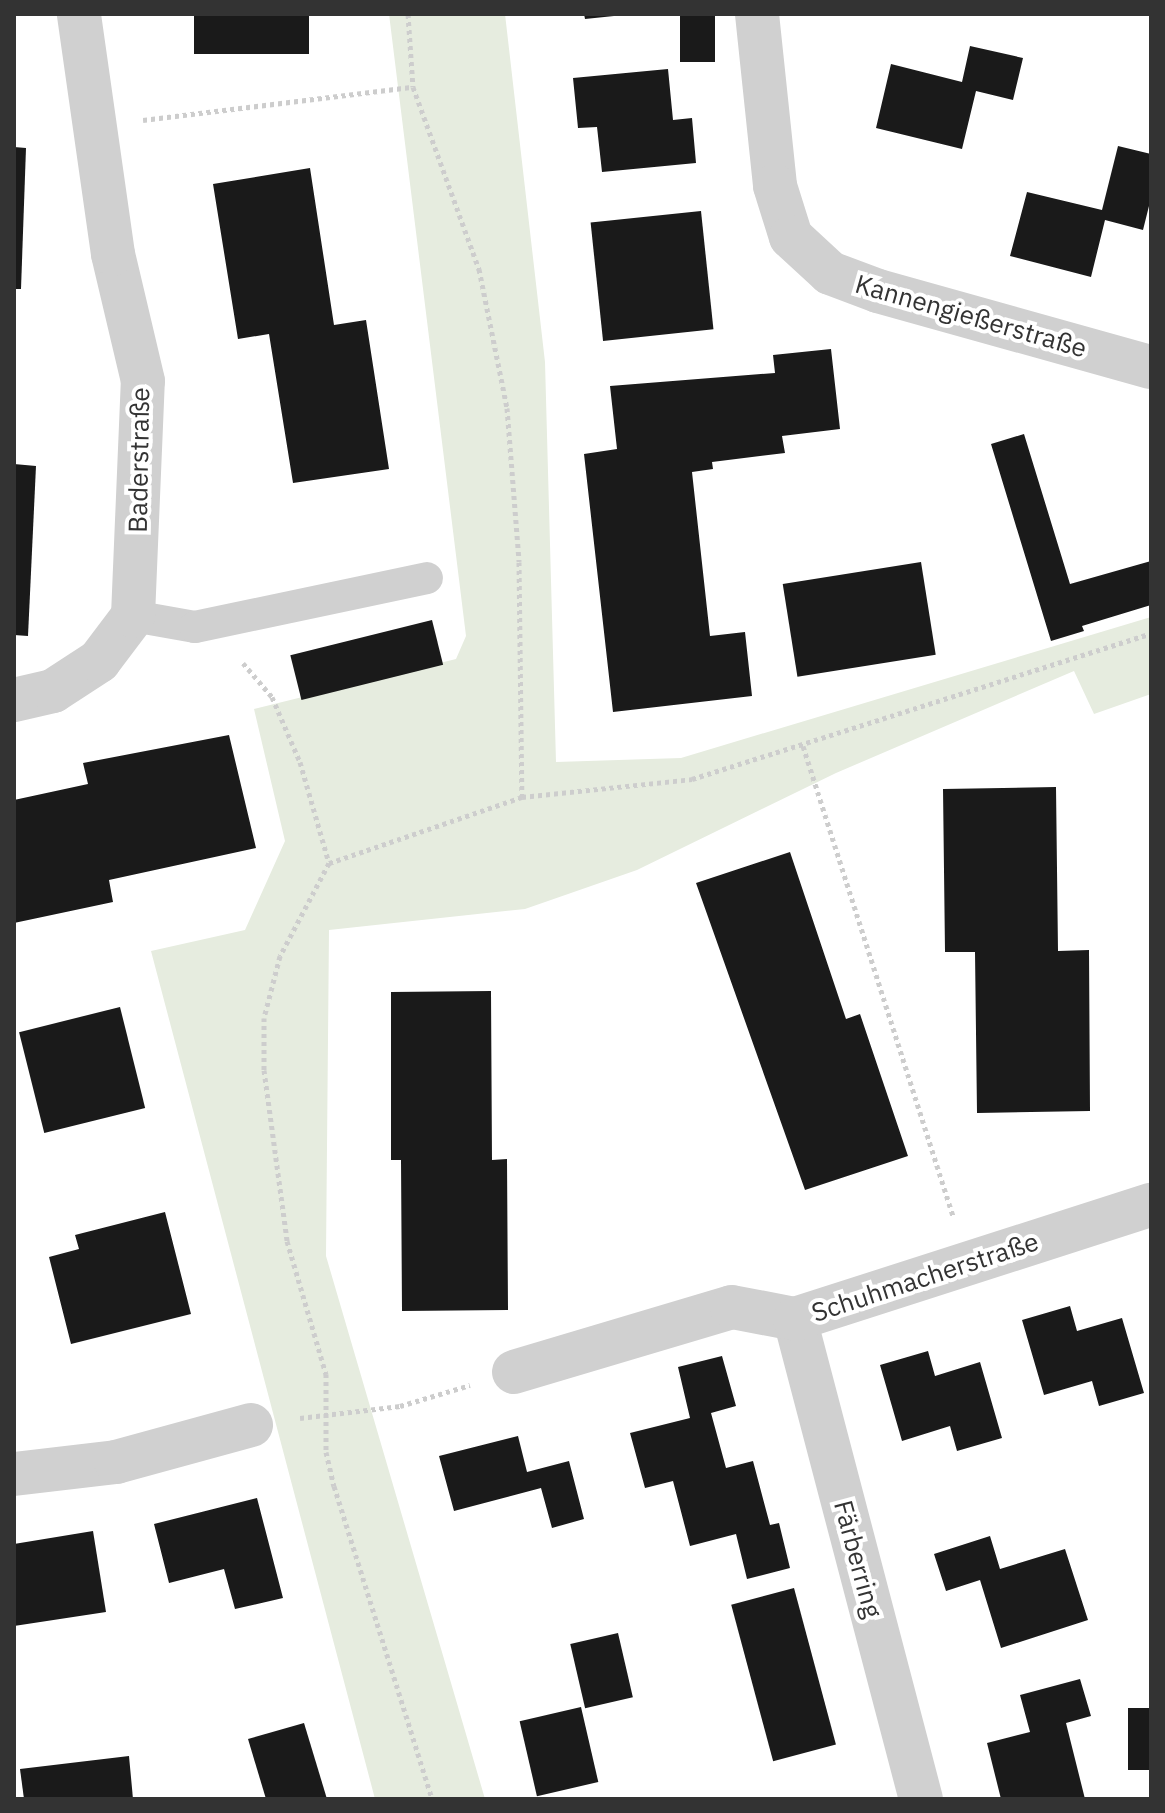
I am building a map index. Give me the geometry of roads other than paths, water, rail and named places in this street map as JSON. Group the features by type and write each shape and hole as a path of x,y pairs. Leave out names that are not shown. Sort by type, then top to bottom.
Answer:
{"street":[{"name":"Baderstraße","path":"79,14 113,254 145,412 133,616"},
{"name":"Kannengießerstraße","path":"757,14 775,186 791,237 830,273 878,291 1151,367"},
{"path":"14,700 53,691 99,661 133,616"},
{"name":"Schuhmacherstraße","path":"514,1372 732,1307 795,1319 1151,1205"},
{"name":"Färberring","path":"795,1319 921,1799"},
{"path":"14,1474 116,1462 251,1425"}],"lane":[{"path":"133,616 195,627 427,578"}]}
